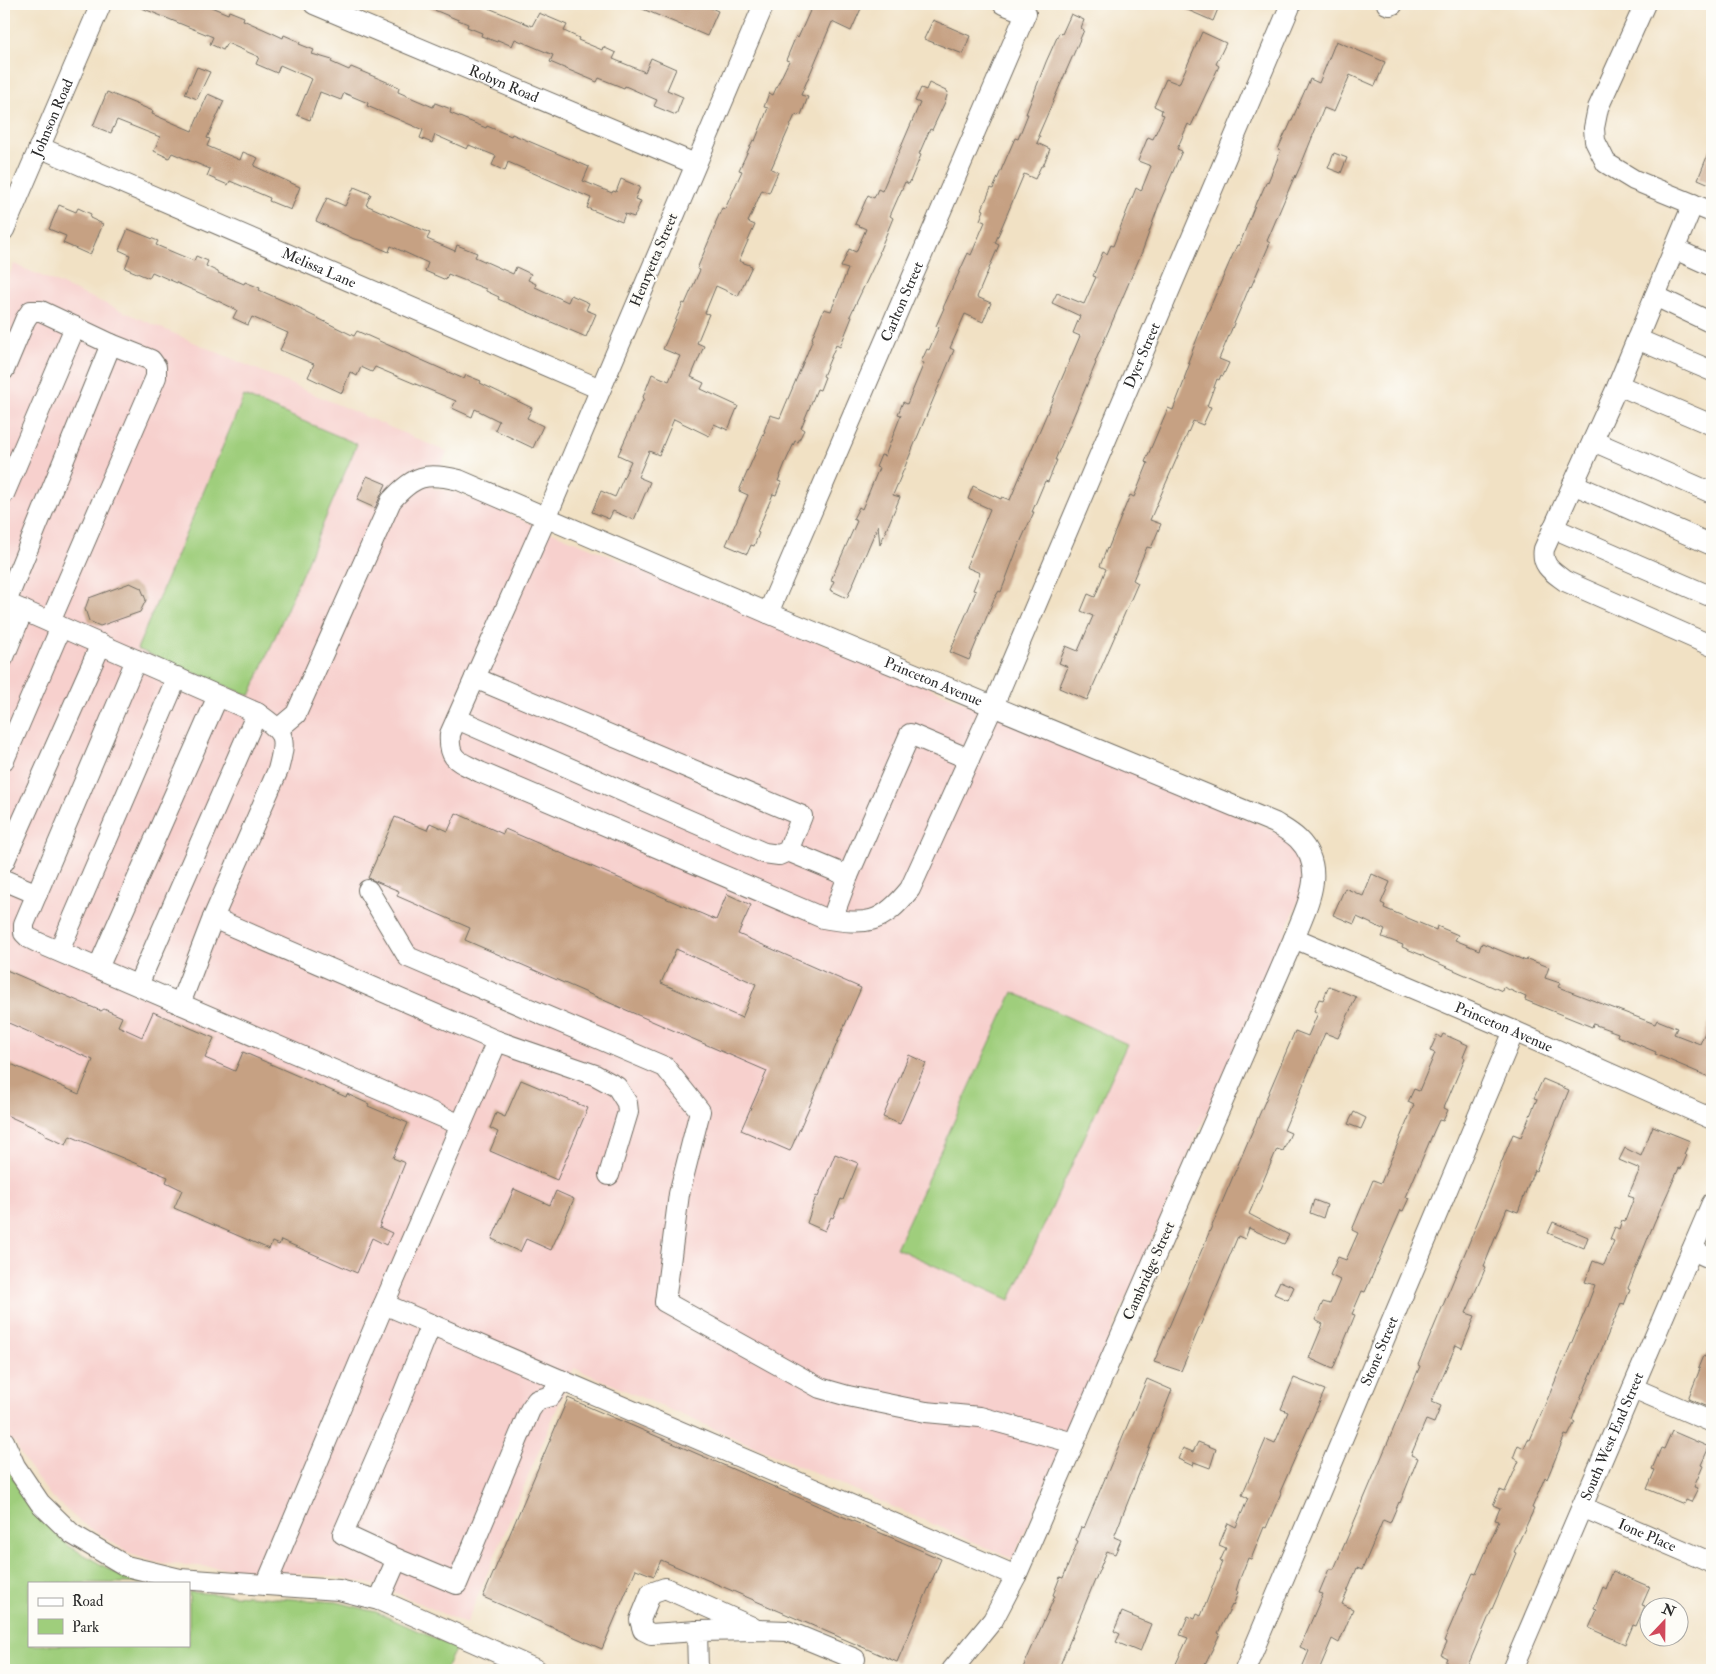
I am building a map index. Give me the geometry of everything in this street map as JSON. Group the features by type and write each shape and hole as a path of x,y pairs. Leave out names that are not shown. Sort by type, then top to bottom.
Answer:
{"street":[{"name":"Johnson Road","path":"4,230 100,4"},
{"name":"Robyn Road","path":"314,4 695,164"},
{"name":"Henryetta Street","path":"764,4 546,518 450,734 449,747 455,759 488,776 823,918 832,919"},
{"name":"Carlton Street","path":"768,612 1028,8 1003,4"},
{"name":"Dyer Street","path":"832,919 852,922 878,919 896,906 910,888 993,706 1291,4"},
{"path":"1387,4 1393,4"},
{"path":"1645,4 1598,108 1594,128 1595,141 1606,163 1634,180 1712,212"},
{"name":"Melissa Lane","path":"39,147 600,389"},
{"path":"1693,204 1618,385 1544,549 1543,558 1550,570 1564,581 1712,646"},
{"path":"1675,249 1712,266"},
{"path":"1655,296 1712,323"},
{"path":"4,370 25,320 31,311 41,311 151,360 156,367 156,377 4,760"},
{"path":"4,494 75,327"},
{"path":"1637,339 1712,371"},
{"path":"4,657 11,605 112,344"},
{"path":"1618,385 1712,425"},
{"path":"1593,441 1712,493"},
{"name":"Princeton Avenue","path":"278,729 296,714 391,501 404,487 419,478 440,476 459,480 768,612 1275,823 1298,839 1312,858"},
{"path":"1573,484 1712,545"},
{"path":"1553,528 1712,596"},
{"path":"11,605 257,713 278,729 284,748 278,770 213,918 180,1004"},
{"path":"4,862 101,644"},
{"path":"136,660 24,924 24,933 29,938 461,1125"},
{"path":"59,951 177,677"},
{"path":"457,719 764,853 778,855 788,850 802,816 475,678"},
{"path":"98,968 218,696"},
{"path":"138,985 257,713"},
{"path":"832,919 848,876 910,734 969,759"},
{"path":"788,850 848,876"},
{"name":"Cambridge Street","path":"952,1670 992,1620 1016,1576 1294,938 1310,898 1314,876 1312,858"},
{"path":"4,880 37,894"},
{"path":"368,890 408,957 665,1067 700,1111 679,1194 665,1302 820,1388 848,1396 926,1412 980,1417 1074,1443"},
{"path":"213,918 497,1041 595,1075 617,1087 627,1103 628,1112 609,1175"},
{"name":"Princeton Avenue","path":"1294,938 1712,1119"},
{"name":"Stone Street","path":"1245,1670 1514,1032"},
{"path":"266,1585 497,1041"},
{"name":"South West End Street","path":"1512,1670 1712,1204"},
{"path":"1692,1250 1712,1259"},
{"path":"384,1304 1016,1576"},
{"path":"431,1324 398,1407 342,1534 457,1584 530,1410 538,1400 551,1396 561,1380"},
{"path":"1633,1388 1712,1422"},
{"path":"4,1441 15,1466 40,1503 72,1534 126,1566 180,1579 340,1590 379,1600 537,1670"},
{"name":"Ione Place","path":"1582,1507 1712,1563"},
{"path":"379,1600 397,1558"},
{"path":"759,1630 665,1588 651,1593 640,1620 643,1630 651,1634 697,1631 787,1631 855,1658 850,1670"},
{"path":"697,1631 698,1670"}],"shaded area":[{"path":"14,264 447,452 432,488 453,491 1269,828 1290,843 1299,858 1304,874 1301,896 1013,1559 574,1368 466,1624 385,1588 353,1580 330,1576 158,1563 130,1554 79,1521 49,1494 26,1463 14,1441 4,1445 4,288"}],"green space":[{"path":"244,396 357,444 250,696 137,649"},
{"path":"1013,992 1127,1044 1010,1300 896,1248"},
{"path":"4,1460 13,1478 37,1515 69,1546 121,1576 142,1582 28,1582 28,1646 190,1646 190,1592 337,1602 376,1612 456,1648 445,1670 4,1670"}],"building":[{"path":"132,4 204,4 228,14 229,11 244,17 243,20 283,38 284,35 300,42 299,44 314,50 312,54 332,60 331,62 349,70 351,67 399,87 398,92 433,107 435,103 451,109 450,113 486,128 487,126 511,136 512,134 589,167 583,181 612,193 613,191 616,192 621,179 640,187 635,199 641,201 634,217 625,214 622,222 587,208 591,198 508,162 505,171 492,165 496,156 469,145 467,149 435,135 432,143 420,138 423,130 367,106 368,103 344,93 341,100 320,92 310,120 297,115 312,79 280,65 277,73 256,64 259,57 227,43 223,50 210,44 213,37"},
{"path":"420,4 479,4 532,26 539,13 567,25 564,31 579,38 578,40 602,50 603,47 616,53 613,59 645,72 651,58 676,69 667,90 683,97 676,115 654,106 657,100 625,86 624,88 599,78 597,82 550,62 553,55 515,39 512,46 481,36 482,33 467,27 468,24"},
{"path":"631,4 702,4 718,11 707,36"},
{"path":"813,4 863,4 851,31 832,22 801,95 808,97 801,115 795,115 771,169 778,172 769,193 762,190 748,222 755,225 739,261 752,266 738,296 716,286 705,313 709,314 697,343 704,346 691,377 704,383 701,389 738,406 728,430 714,424 709,436 674,419 659,455 649,451 638,477 650,482 634,520 613,511 609,519 592,512 601,491 615,497 631,461 618,455 644,398 652,374 669,381 680,356 663,349 700,270 697,269 722,208 725,209 742,171 739,170 753,140 755,141 768,108 764,107 769,93 773,95 789,61 786,60 796,36 798,38"},
{"path":"1174,4 1220,4 1213,21"},
{"path":"1071,14 1084,20 1081,28 1084,30 1038,136 1040,136 1037,143 1050,149 1043,166 1041,166 1035,179 1024,174 995,243 999,245 977,297 991,303 983,322 965,314 950,348 954,350 893,495 900,497 880,545 878,525 847,598 830,590 834,581 831,580 857,521 853,519 859,507 862,509 879,468 876,467 881,455 885,456 901,415 898,414 903,402 907,404 924,363 921,362 927,349 929,350 939,327 936,326 943,308 968,253 971,255 985,222 980,220 984,210 982,209 991,188 993,189 1015,138 1018,139 1046,62 1059,33 1062,34"},
{"path":"933,20 970,36 963,54 924,39"},
{"path":"1202,32 1226,43 1216,64 1219,66 1191,126 1188,124 1177,149 1182,151 1161,199 1142,252 1095,362 1055,460 1057,460 1048,482 1045,481 1001,592 999,591 994,599 969,660 950,652 976,591 973,590 980,573 966,567 990,509 968,499 973,486 1001,499 1002,497 1010,500 1080,336 1073,333 1080,316 1052,303 1057,293 1084,304 1096,277 1093,276 1103,252 1107,254 1111,245 1113,246 1136,188 1141,191 1151,166 1138,161 1148,137 1153,139 1164,115 1161,114 1162,110 1154,106 1166,79 1179,84"},
{"path":"1336,41 1385,62 1375,86 1350,75 1334,112 1324,108 1267,241 1270,243 1219,359 1229,363 1223,376 1221,375 1219,380 1217,379 1207,406 1211,407 1203,425 1193,421 1150,520 1161,524 1151,548 1147,547 1133,580 1138,583 1087,700 1059,688 1068,667 1059,663 1066,646 1078,651 1093,616 1081,611 1088,594 1095,597 1106,569 1100,566 1107,548 1130,495 1134,497 1148,463 1145,462 1168,408 1173,410 1202,326 1237,245 1239,246 1257,200 1268,182 1281,150 1278,149 1286,131 1310,79 1319,83"},
{"path":"197,67 210,72 197,99 185,94"},
{"path":"929,83 948,92 945,102 919,154 921,155 909,184 905,182 890,216 893,218 880,253 850,316 852,317 840,347 836,345 823,376 825,377 820,390 817,389 801,428 804,430 798,442 795,441 786,461 778,481 781,482 776,495 773,494 757,532 759,533 754,546 751,545 747,554 726,545 748,495 739,491 770,415 780,418 824,309 831,311 848,269 841,267 849,249 856,252 866,229 855,224 868,195 874,198 878,189 882,191 920,103 915,101 921,88 926,90"},
{"path":"107,92 153,111 152,114 192,131 208,94 224,101 207,138 210,139 207,146 240,160 243,152 258,158 254,166 300,187 291,210 269,201 270,198 230,181 228,185 207,176 210,169 172,153 169,158 154,151 160,137 117,120 111,133 93,126"},
{"path":"1712,144 1712,185 1698,179"},
{"path":"1334,153 1347,158 1341,173 1328,168"},
{"path":"354,187 371,194 366,205 430,233 427,239 455,251 457,245 477,253 475,257 513,274 516,267 531,274 528,280 536,284 535,287 568,302 571,295 589,303 586,310 596,314 586,337 498,299 499,297 486,291 486,289 448,274 446,280 425,271 428,263 391,246 389,252 354,239 316,221 327,198 345,206"},
{"path":"59,205 76,212 78,208 91,214 90,218 103,224 90,255 63,243 66,236 49,229"},
{"path":"128,229 158,241 156,245 194,261 196,256 208,261 206,266 218,273 244,284 245,282 260,288 259,290 302,309 354,336 357,331 464,379 466,375 481,381 480,383 532,408 527,418 543,426 533,448 495,430 499,421 475,409 472,417 452,408 456,401 375,367 372,372 361,367 357,376 350,372 342,393 308,377 314,364 280,350 288,333 252,317 248,325 233,318 237,310 218,301 152,272 149,278 125,268 130,255 119,250"},
{"path":"367,476 386,484 375,508 357,500"},
{"path":"130,583 141,588 146,600 140,612 100,626 89,621 85,609 89,598"},
{"path":"456,813 503,834 505,829 716,920 727,894 751,905 738,934 861,988 790,1151 741,1130 767,1071 465,940 470,928 397,896 399,891 368,878 395,817 427,830 430,823 448,831","holes":["676,949 756,984 742,1018 661,983"]},
{"path":"1372,874 1390,882 1381,903 1385,905 1384,908 1436,930 1437,926 1458,935 1455,940 1479,950 1482,943 1526,961 1527,959 1549,967 1545,978 1560,983 1558,987 1655,1024 1657,1020 1677,1028 1674,1034 1700,1044 1712,1016 1712,1070 1709,1077 1617,1036 1618,1033 1593,1024 1592,1027 1525,1000 1526,997 1503,987 1502,991 1402,947 1403,945 1382,937 1385,930 1357,917 1354,924 1333,915 1345,888 1363,896"},
{"path":"4,969 101,1011 104,1009 122,1017 118,1026 142,1037 153,1012 214,1038 205,1058 235,1071 243,1052 346,1097 347,1094 369,1104 368,1106 408,1123 393,1158 405,1163 379,1227 392,1233 386,1245 372,1238 357,1273 281,1240 279,1245 272,1242 269,1249 174,1208 182,1190 166,1182 168,1177 70,1136 66,1145 46,1136 44,1132 4,1114 4,1061 79,1094 93,1060 4,1021"},
{"path":"1329,986 1356,997 1338,1038 1325,1033 1284,1130 1291,1133 1283,1151 1277,1149 1249,1214 1289,1235 1284,1244 1249,1228 1245,1239 1238,1236 1181,1371 1154,1362 1295,1031 1308,1036 1318,1013 1314,1011 1319,999 1323,1000"},
{"path":"1443,1034 1468,1045 1463,1057 1465,1058 1444,1108 1448,1110 1443,1121 1439,1120 1406,1197 1409,1198 1403,1211 1401,1210 1365,1292 1362,1291 1352,1314 1355,1315 1333,1369 1309,1358 1323,1324 1315,1320 1323,1302 1330,1304 1340,1280 1330,1275 1338,1257 1346,1260 1358,1233 1352,1230 1373,1180 1381,1183 1414,1105 1408,1102 1414,1089 1419,1091 1435,1053 1430,1051 1437,1035 1441,1038"},
{"path":"909,1055 926,1063 900,1124 883,1117"},
{"path":"1543,1079 1569,1090 1518,1212 1507,1208 1484,1266 1486,1267 1466,1313 1475,1316 1462,1348 1456,1345 1432,1401 1441,1406 1434,1423 1426,1420 1411,1455 1418,1458 1390,1523 1383,1520 1362,1570 1357,1568 1342,1604 1353,1609 1339,1643 1332,1639 1319,1670 1301,1670 1309,1651 1300,1647 1323,1594 1319,1593 1329,1569 1334,1569 1377,1468 1513,1134 1521,1137 1537,1099 1534,1098"},
{"path":"521,1080 588,1108 557,1180 490,1151 498,1132 490,1128 496,1113 505,1117"},
{"path":"1354,1112 1366,1118 1361,1129 1348,1124"},
{"path":"1653,1126 1690,1141 1684,1154 1687,1155 1681,1169 1679,1168 1654,1223 1628,1288 1630,1289 1624,1305 1621,1304 1576,1409 1572,1420 1575,1422 1568,1436 1565,1435 1547,1479 1545,1477 1532,1508 1534,1509 1514,1552 1516,1553 1466,1670 1442,1670 1447,1658 1441,1655 1447,1642 1444,1641 1473,1573 1476,1574 1499,1521 1495,1520 1500,1508 1493,1505 1500,1490 1505,1492 1519,1461 1513,1458 1518,1445 1524,1448 1528,1439 1530,1440 1586,1309 1595,1285 1585,1282 1593,1261 1604,1265 1614,1241 1610,1239 1615,1227 1619,1229 1622,1220 1625,1221 1634,1198 1628,1196 1640,1169 1619,1160 1625,1148 1641,1156"},
{"path":"835,1154 858,1163 843,1200 841,1199 825,1231 807,1223 816,1196 818,1197"},
{"path":"514,1189 550,1205 556,1191 574,1199 551,1250 526,1239 520,1252 492,1239"},
{"path":"1314,1200 1327,1205 1323,1218 1310,1213"},
{"path":"1553,1222 1588,1237 1584,1248 1548,1233"},
{"path":"1280,1281 1294,1287 1288,1300 1274,1294"},
{"path":"1712,1341 1712,1409 1688,1399 1700,1369 1698,1368"},
{"path":"1294,1378 1325,1390 1266,1528 1264,1527 1251,1559 1248,1558 1239,1581 1236,1591 1238,1592 1233,1606 1218,1633 1220,1634 1202,1670 1173,1670 1188,1638 1180,1635 1188,1616 1195,1619 1197,1614 1201,1616 1222,1562 1220,1561 1226,1548 1219,1545 1228,1523 1236,1527 1248,1498 1242,1495 1266,1439 1275,1443 1288,1412 1281,1409"},
{"path":"1147,1379 1172,1390 1114,1537 1121,1540 1115,1554 1107,1551 1058,1670 1022,1670 1055,1596 1053,1595 1060,1577 1063,1578 1078,1541 1076,1540 1081,1527 1084,1528"},
{"path":"568,1398 941,1559 897,1662 661,1560 654,1576 636,1569 602,1649 483,1597"},
{"path":"1672,1431 1709,1447 1694,1487 1698,1488 1691,1502 1686,1500 1684,1504 1647,1489 1655,1470 1652,1469 1661,1448 1664,1449"},
{"path":"1198,1442 1216,1449 1210,1468 1194,1462 1193,1466 1178,1459 1183,1448 1193,1452"},
{"path":"1613,1571 1650,1587 1646,1596 1638,1596 1638,1622 1636,1626 1633,1625 1625,1644 1589,1628 1597,1610 1594,1609 1603,1587 1606,1589"},
{"path":"1122,1612 1151,1624 1140,1652 1116,1642 1120,1634 1114,1631"}]}
